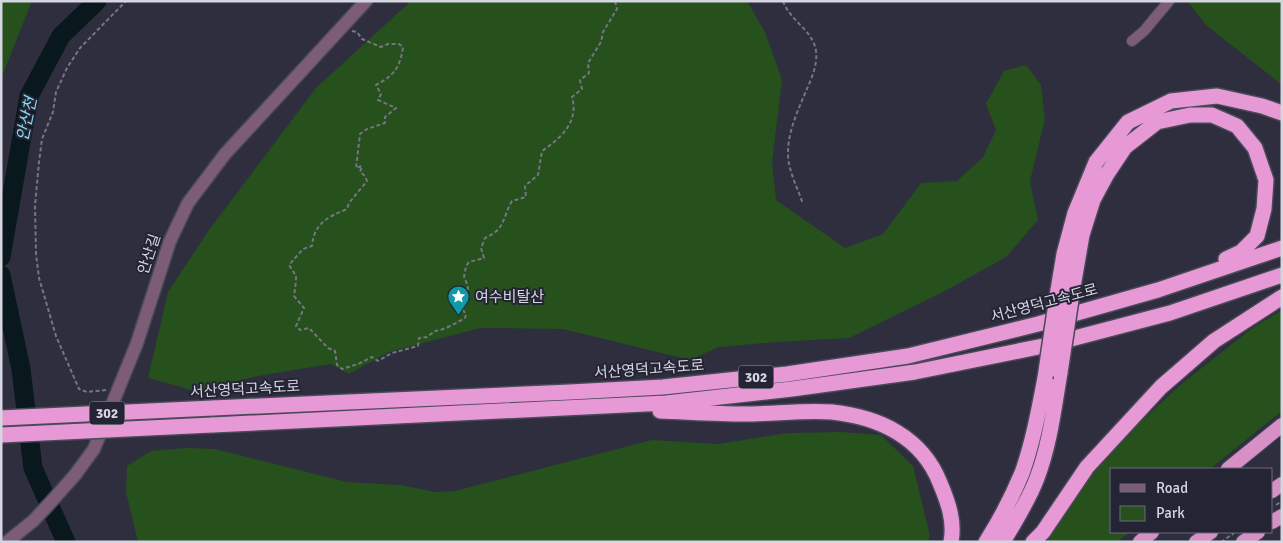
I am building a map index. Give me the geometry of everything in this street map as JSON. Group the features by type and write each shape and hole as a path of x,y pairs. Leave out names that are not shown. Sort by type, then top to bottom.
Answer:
{"highway":[{"path":"1003,542 1020,515 1037,478 1050,435 1060,373 1065,291 1064,254 1075,213 1096,162 1128,122 1171,101 1217,96 1262,106 1282,113"},
{"path":"986,542 1000,520 1022,472 1036,423 1065,291 1093,200 1125,147 1157,122 1190,115 1212,115 1237,126 1254,148 1266,180 1264,209 1257,236 1241,252 1158,290"},
{"name":"서산영덕고속도로","path":"1,418 579,392 787,374 908,356 1038,324 1158,290 1282,248"},
{"name":"302","path":"1,435 574,408 686,400 792,389 915,372 1048,345 1170,313 1282,276"},
{"path":"1033,542 1043,532 1087,467 1161,387 1214,341 1282,297"},
{"path":"574,408 742,414 831,412 870,419 909,439 934,468 949,506 953,530 951,542"},
{"path":"1229,468 1282,425"},
{"path":"1140,542 1151,533"},
{"path":"1196,542 1210,533"},
{"path":"1243,542 1256,533"}],"street":[{"name":"안산길","path":"7,542 33,521 75,475 94,449 118,392 170,241 188,203 225,154 366,1"},
{"path":"1132,41 1144,31 1169,1"}],"path":[{"path":"118,392 100,389 87,392 79,388 68,365 56,336 39,278 36,254 35,206 42,139 53,112 56,92 67,68 80,48 126,1"},
{"path":"340,30 357,32 362,39 381,47 388,44 399,44 403,47 401,59 394,73 376,85 381,94 378,100 396,108 385,117 385,123 367,128 360,134 356,168 362,166 360,172 367,181 349,203 347,209 327,217 313,234 312,246 303,249 289,265 296,276 294,296 304,308 296,326 300,330 309,328 328,348 336,351 337,365 342,369 372,357 378,361 392,353 418,346 419,338 428,337 435,331 441,331 448,325 455,324 465,318 466,315 462,308 467,304 468,286 464,277 466,266 469,262 484,258 481,248 485,238 494,234 502,226 512,201 526,197 525,186 538,176 542,151 554,143 569,126 573,118 575,106 572,97 582,89 580,80 589,73 588,63 601,42 603,32 617,9 615,1"},
{"path":"783,1 786,8 814,39 817,53 811,80 793,121 789,140 788,157 790,169 804,204"},
{"path":"1221,542 1234,533"}],"green space":[{"path":"1,1 32,1 1,79"},
{"path":"411,1 747,1 765,32 782,80 772,162 776,200 845,248 883,234 921,183 957,181 983,157 996,130 986,104 1004,71 1026,65 1041,85 1045,119 1030,181 1038,220 1006,257 943,292 849,338 719,347 690,360 563,329 480,328 389,352 349,374 331,364 258,376 195,391 148,378 168,292 209,230 316,88"},
{"path":"1187,1 1282,1 1282,85 1206,25"},
{"path":"1282,310 1282,411 1211,468 1110,468 1110,533 1129,533 1117,542 1040,542 1113,448 1179,386 1251,329"},
{"path":"841,432 881,435 913,466 929,532 929,542 138,542 126,492 127,466 151,451 186,448 215,449 347,482 400,485 435,492 455,491 652,440 718,444 788,433"}],"waterway":[{"name":"안산천","path":"1,257 29,96 61,36 97,1"},
{"name":"안산천","path":"1,275 21,369 33,468 66,542"}],"place":[{"name":"여수비탈산","path":"459,316"}]}
